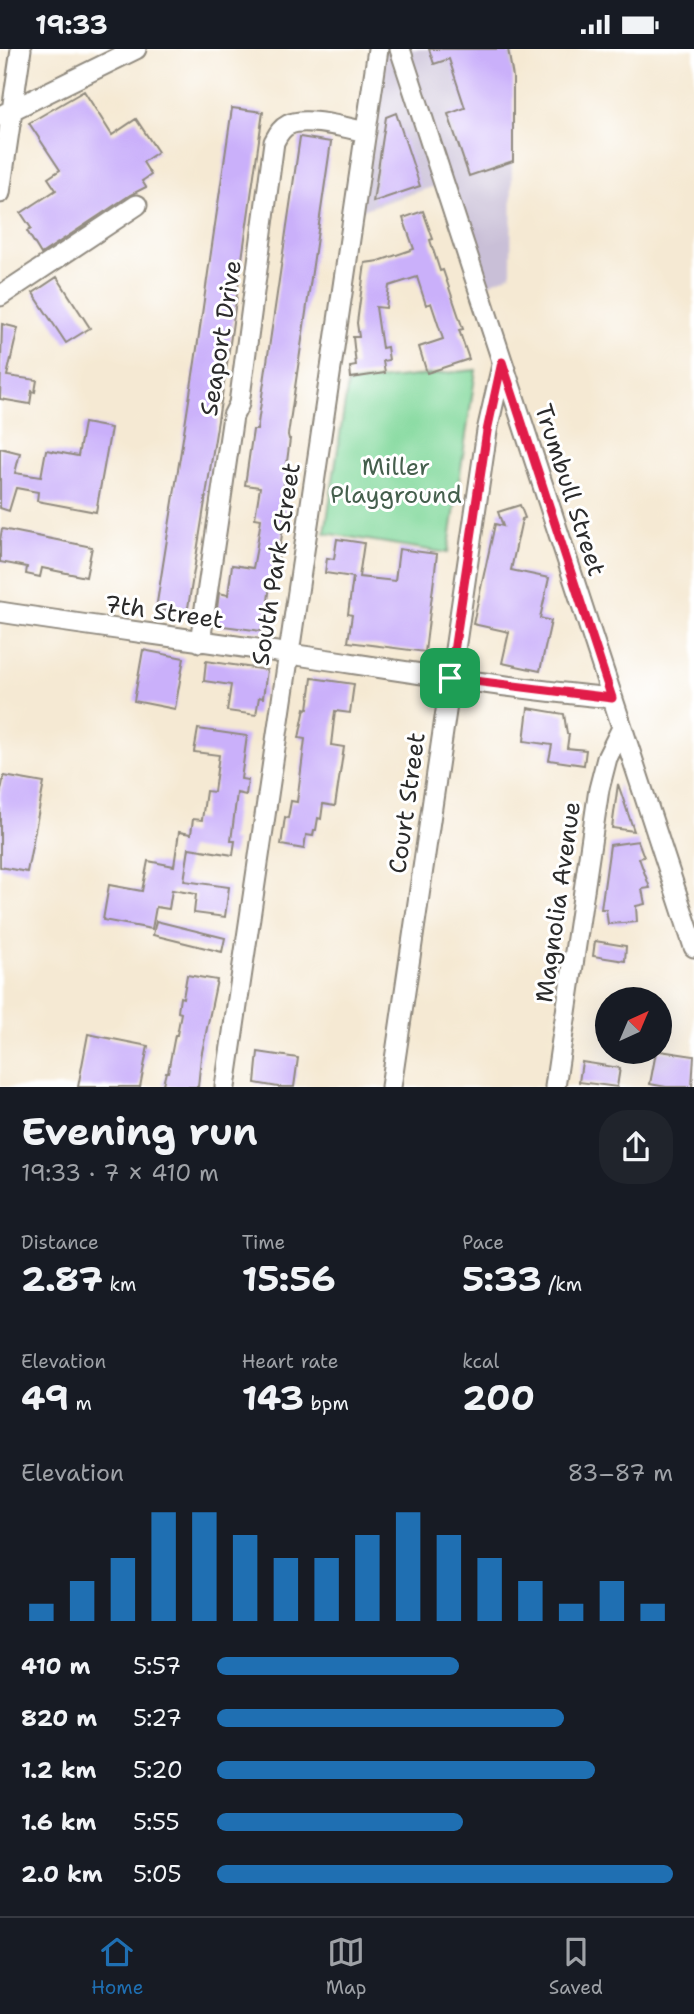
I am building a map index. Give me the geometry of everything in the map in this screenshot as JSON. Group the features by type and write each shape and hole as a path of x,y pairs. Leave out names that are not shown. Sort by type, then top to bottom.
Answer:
{"street":[{"path":"0,193 6,114 21,49"},
{"path":"6,114 136,49"},
{"name":"South Park Street","path":"225,1087 378,49"},
{"name":"Trumbull Street","path":"400,49 694,947"},
{"name":"Seaport Drive","path":"200,642 233,416 239,404 274,142 279,132 290,124 303,121 366,132"},
{"path":"0,296 137,205"},
{"name":"Court Street","path":"391,1087 487,431 502,362"},
{"name":"7th Street","path":"0,612 450,678 612,698"},
{"name":"Magnolia Avenue","path":"555,1087 599,789 607,758 622,728"}],"shaded area":[{"path":"383,49 513,49 511,274 479,288 445,183 355,212"}],"green space":[{"name":"Miller Playground","path":"476,370 448,553 325,533 348,383"}],"building":[{"path":"429,49 508,49 513,77 513,161 469,176 448,114 465,108 449,59 434,64"},
{"path":"84,91 112,135 136,119 158,152 143,162 151,175 142,181 146,187 41,254 27,231 31,228 21,213 56,190 48,178 60,170 29,123"},
{"path":"232,108 263,112 227,364 187,614 156,609"},
{"path":"396,113 420,186 373,202 386,117"},
{"path":"300,137 331,142 288,435 290,439 283,492 288,493 277,569 272,568 265,619 270,620 269,632 215,625 219,593 228,595 232,565 253,568 256,552 261,519 255,518 260,487 245,485 253,430 257,430"},
{"path":"423,211 440,271 443,270 463,329 459,330 469,359 427,373 419,347 443,339 431,303 426,305 417,277 389,286 386,308 376,307 382,348 387,347 389,360 383,361 385,373 351,378 350,367 356,366 353,337 359,337 357,323 365,263 414,249 403,218"},
{"path":"57,277 90,328 66,343 33,293"},
{"path":"2,324 18,328 7,376 37,380 30,404 0,399"},
{"path":"84,423 111,428 96,512 37,501 38,492 16,488 9,511 0,508 0,448 20,453 15,473 41,477 46,450 78,456"},
{"path":"520,505 525,518 522,519 511,570 549,578 540,618 551,621 540,671 502,663 509,632 473,624 495,524 503,526 498,512"},
{"path":"2,529 92,547 86,577 42,568 40,577 26,574 27,567 0,562"},
{"path":"337,539 364,543 359,577 395,581 399,549 437,554 425,652 348,642 352,615 348,614 353,577 325,573 327,558 334,559"},
{"path":"143,650 184,658 175,709 134,701"},
{"path":"206,661 267,670 263,698 259,697 256,715 227,711 231,685 204,681"},
{"path":"312,678 354,684 350,713 335,711 331,745 344,747 335,806 323,804 321,819 318,818 313,836 306,835 304,849 281,845 285,817 288,818 291,801 297,802 305,739 299,738 305,708 308,709"},
{"path":"528,708 564,714 569,734 567,748 586,750 584,765 549,760 552,745 524,741"},
{"path":"198,729 247,736 241,779 248,780 246,795 237,793 231,841 235,841 233,855 189,848 184,881 229,887 225,917 194,913 196,894 172,890 169,909 156,907 152,929 103,920 109,885 142,891 148,861 174,866 179,832 191,834 193,819 202,820 206,791 214,792 219,755 194,752"},
{"path":"4,776 44,783 27,872 0,867 0,795"},
{"path":"618,784 634,831 612,828"},
{"path":"638,841 644,857 639,858 650,888 642,889 645,904 636,906 637,922 608,924 606,909 601,909 610,845"},
{"path":"156,921 225,938 222,952 153,935"},
{"path":"595,941 626,946 625,961 593,956"},
{"path":"187,975 217,980 201,1057 198,1087 172,1087 163,1084 177,1035 181,1013 178,1012 180,997 183,998"},
{"path":"88,1034 148,1046 140,1087 78,1087"},
{"path":"258,1052 298,1058 294,1087 255,1083"},
{"path":"672,1053 694,1056 692,1087 650,1084 654,1064 672,1064"},
{"path":"582,1062 620,1068 617,1087 579,1082"}],"route":[{"path":"502,362 612,698 450,678 487,431 502,362"}]}
